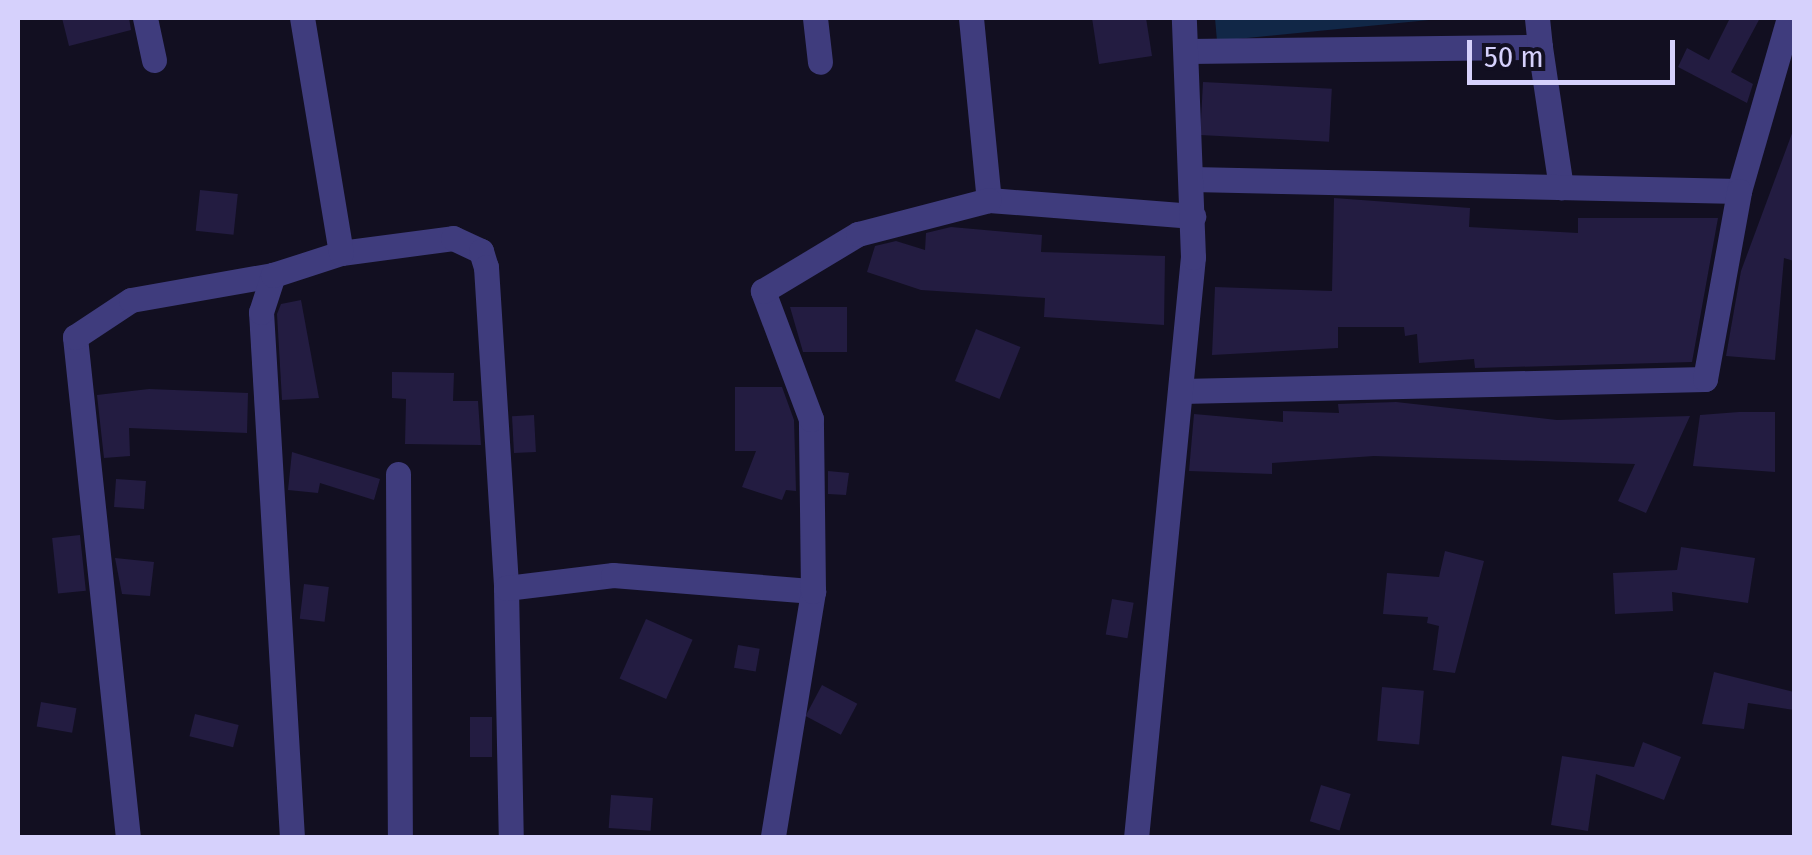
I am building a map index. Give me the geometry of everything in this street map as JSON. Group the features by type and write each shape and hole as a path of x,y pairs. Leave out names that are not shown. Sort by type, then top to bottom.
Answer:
{"street":[{"path":"146,18 154,60"},
{"path":"302,18 341,253"},
{"path":"815,18 820,62"},
{"path":"970,18 988,200"},
{"path":"1136,838 1181,391 1194,216 1184,18"},
{"path":"1537,18 1561,187"},
{"path":"1181,391 1705,379 1740,191 1789,18"},
{"path":"1188,51 1540,48"},
{"path":"1192,179 1740,191"},
{"path":"769,837 813,591 811,419 763,292 858,234 988,200 1194,216"},
{"path":"128,838 75,338 132,300 273,275 341,253 453,238 481,251 506,588 511,838"},
{"path":"273,275 261,312 292,838"},
{"path":"398,474 400,838"},
{"path":"506,588 612,576 813,591"}],"water":[{"path":"1215,18 1449,18 1217,41"}],"building":[{"path":"62,18 129,18 131,30 69,46"},
{"path":"1092,18 1146,18 1152,56 1099,64"},
{"path":"1730,18 1760,18 1731,72 1753,84 1747,103 1678,67 1687,48 1709,60"},
{"path":"1203,82 1332,89 1329,142 1200,135"},
{"path":"1794,128 1794,261 1784,258 1775,360 1726,356 1741,271"},
{"path":"200,190 238,194 234,235 196,231"},
{"path":"1334,198 1470,208 1469,227 1578,233 1578,218 1718,218 1692,362 1475,368 1474,359 1419,363 1417,334 1405,336 1404,327 1338,327 1338,348 1212,355 1215,287 1332,291"},
{"path":"951,227 1042,235 1041,252 1165,256 1164,325 1044,317 1045,298 921,290 867,272 875,246 896,241 925,250 926,233"},
{"path":"301,300 319,398 282,400 277,314 281,304"},
{"path":"790,307 847,307 847,352 803,352"},
{"path":"976,329 1021,347 1000,399 955,381"},
{"path":"392,372 454,373 453,401 478,401 481,445 405,444 406,399 392,398"},
{"path":"735,387 782,387 794,420 796,491 786,490 782,500 742,487 756,451 735,451"},
{"path":"149,389 248,393 247,433 129,428 130,456 104,458 97,395"},
{"path":"1396,402 1557,420 1690,416 1646,513 1618,501 1635,464 1374,456 1272,463 1272,474 1189,471 1194,414 1283,422 1283,411 1339,413 1338,404"},
{"path":"1775,412 1775,472 1693,466 1700,415"},
{"path":"534,415 536,452 514,453 512,416"},
{"path":"292,452 380,479 374,500 320,483 318,493 288,490"},
{"path":"828,471 849,473 846,495 828,494"},
{"path":"116,479 146,481 144,509 114,507"},
{"path":"80,535 86,591 58,594 52,538"},
{"path":"1681,547 1755,558 1748,603 1672,592 1673,611 1615,614 1613,573 1677,570"},
{"path":"1445,551 1484,561 1455,673 1433,670 1439,626 1427,623 1428,617 1383,614 1387,573 1439,577"},
{"path":"115,558 154,562 150,596 122,594"},
{"path":"304,584 329,587 325,622 300,619"},
{"path":"1112,599 1134,603 1127,638 1106,634"},
{"path":"646,619 693,640 666,699 620,678"},
{"path":"738,645 760,649 756,671 734,668"},
{"path":"1714,672 1794,692 1794,710 1748,703 1744,729 1702,724"},
{"path":"822,685 857,704 841,735 806,716"},
{"path":"1382,687 1424,691 1419,744 1377,741"},
{"path":"41,702 76,708 72,733 37,727"},
{"path":"195,714 239,725 233,747 189,736"},
{"path":"470,717 492,717 492,757 470,757"},
{"path":"1643,742 1681,757 1664,800 1596,774 1588,831 1551,825 1562,756 1634,767"},
{"path":"1321,785 1351,794 1340,830 1310,821"},
{"path":"611,795 653,798 651,831 609,828"}]}
